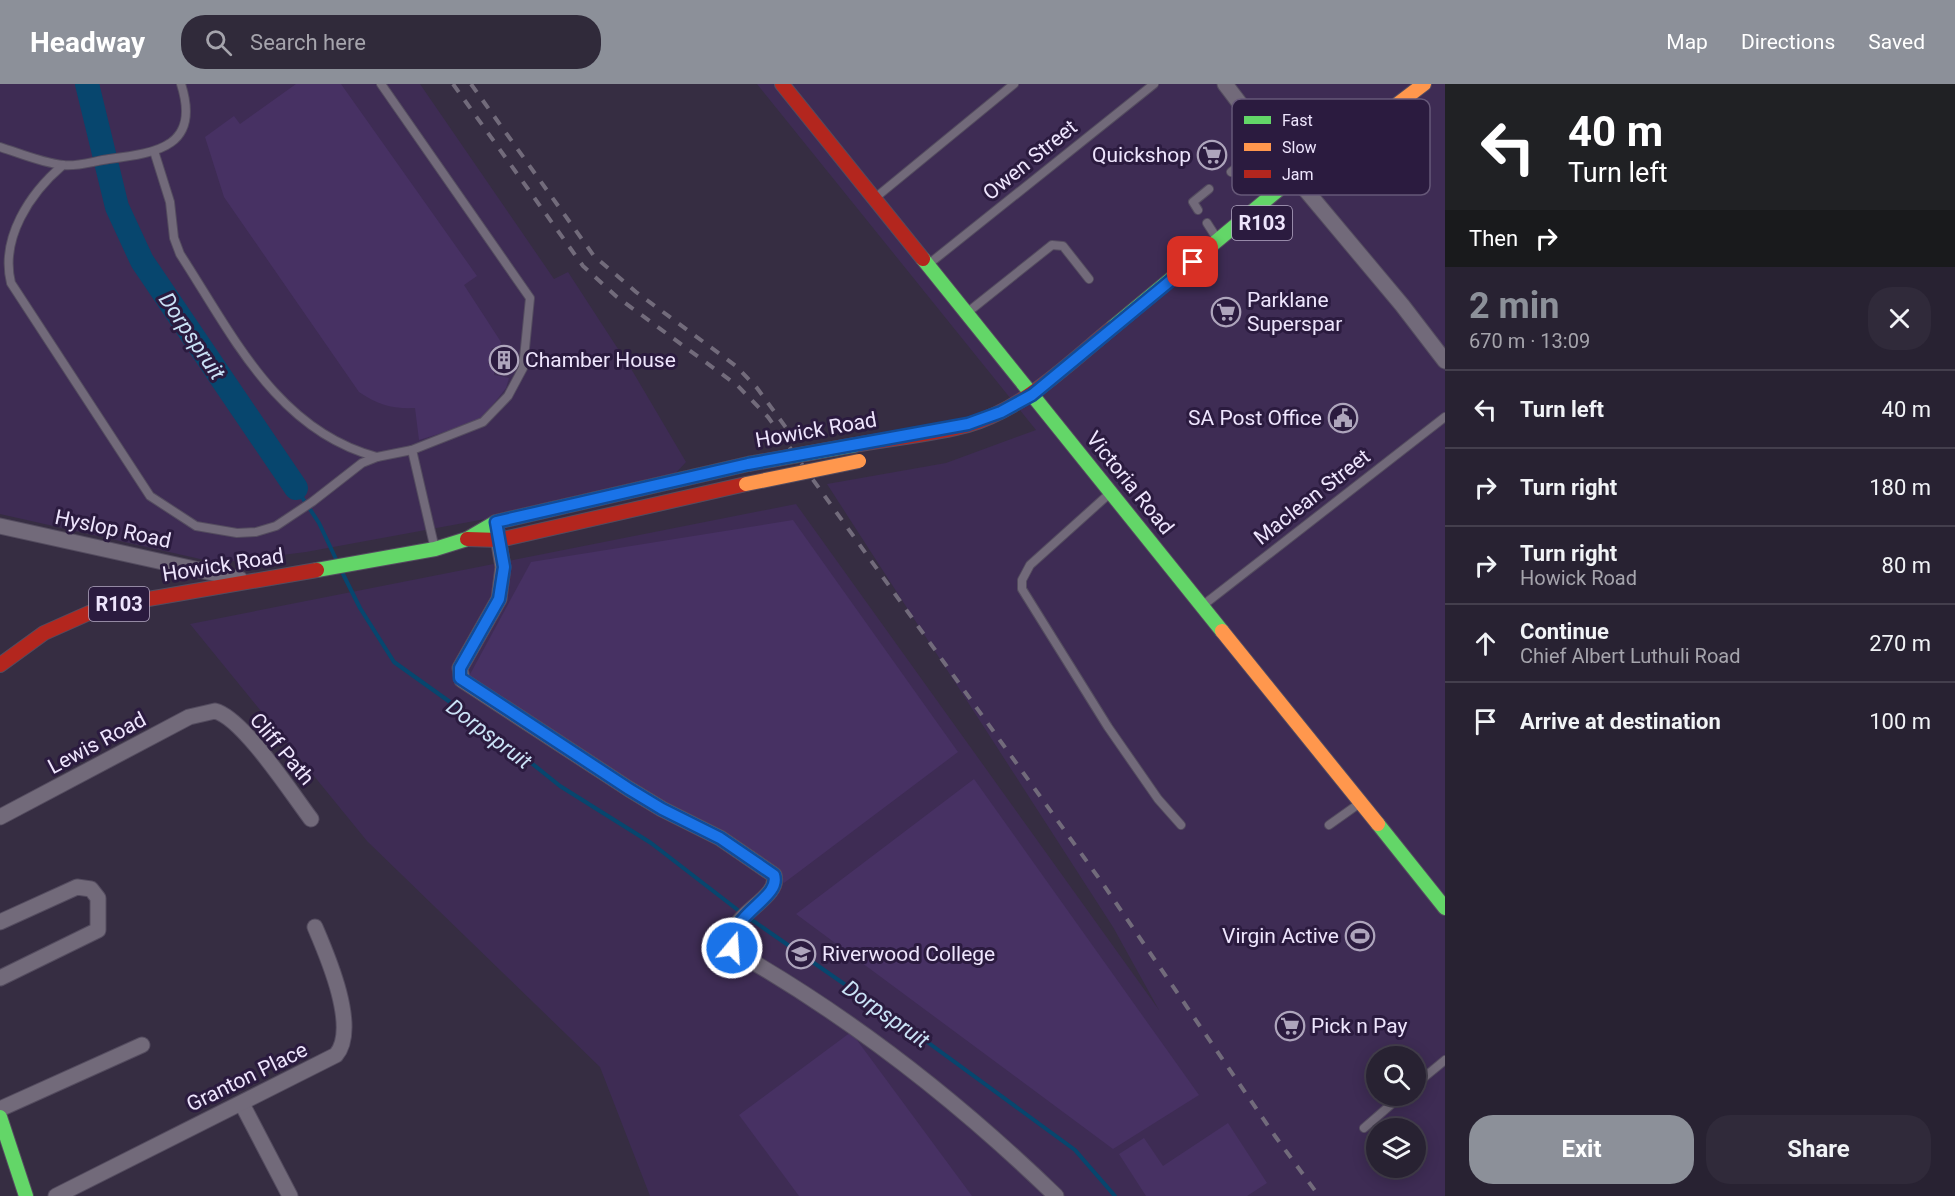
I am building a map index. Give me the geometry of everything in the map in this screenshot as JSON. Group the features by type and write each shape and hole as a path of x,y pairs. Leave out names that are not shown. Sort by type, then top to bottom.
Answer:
{"main road":[{"name":"Victoria Road","path":"782,84 1445,908"},
{"name":"R103","path":"1405,99 1424,84"},
{"name":"R103","path":"1032,395 1273,195"},
{"name":"Howick Road","path":"0,665 16,650 61,621 92,611 435,549 467,539 496,522 748,464 968,424 1001,412 1032,395"},
{"path":"915,450 972,439 998,429"},
{"name":"Howick Road","path":"467,539 499,540 746,484 864,460"},
{"path":"1,1118 26,1196"}],"street":[{"path":"1225,84 1236,99"},
{"path":"1306,195 1402,305 1445,361"},
{"path":"496,522 504,567 499,599 460,668 460,678 629,789 662,809 720,838 774,875 774,886 735,928 731,941 734,951 809,994 899,1061 969,1115 1056,1196"},
{"name":"Hyslop Road","path":"0,526 253,581"},
{"name":"Lewis Road","path":"0,817 189,717 216,711"},
{"name":"Cliff Path","path":"216,711 250,740 311,819"},
{"path":"0,922 77,886 91,889 98,898 98,930 0,978"},
{"name":"Granton Place","path":"56,1196 330,1060 340,1051 343,1026 340,998 334,974 315,927"},
{"path":"1,1118 142,1045"},
{"path":"242,1104 290,1196"}],"lane":[{"path":"0,147 63,165 154,151 171,145 183,129 186,113 181,84"},
{"path":"63,165 45,180 27,203 8,258 11,283 150,496 196,526 237,533 276,526 312,502 356,466 377,457 412,450 483,422 499,408 523,368 530,298 381,84"},
{"path":"873,199 1014,84"},
{"name":"Owen Street","path":"929,264 1154,84"},
{"path":"154,151 170,202 174,238 180,254 255,369 289,409 298,416 340,444 377,457"},
{"path":"1198,210 1192,202 1209,189"},
{"path":"1207,223 1219,240"},
{"path":"967,312 1052,245 1063,246 1089,279"},
{"path":"0,279 11,283"},
{"name":"Maclean Street","path":"1202,606 1445,417"},
{"path":"412,450 435,549"},
{"path":"1110,493 1040,554 1026,570 1022,589 1108,727 1158,799 1181,825"},
{"path":"1329,825 1361,803"},
{"path":"1426,1076 1445,1060"},
{"path":"1364,1128 1389,1106"}],"shaded area":[{"path":"0,84 420,84 554,279 568,272 633,372 686,462 664,486 306,552 218,563 0,514"},
{"path":"296,84 341,84 477,276 464,285 501,342 499,349 492,348 488,364 495,366 494,375 509,378 506,388 480,421 419,440 415,408 386,405 359,392 224,197 205,137 234,116 240,124"},
{"path":"757,84 1445,84 1445,1196 650,1196 600,1067 367,841 190,624 796,504 1159,1010 1113,927 827,484 946,463 1036,430"},
{"path":"793,520 958,752 784,883 468,678 531,562"},
{"path":"974,779 1199,1095 1113,1149 796,914"},
{"path":"851,1032 972,1196 799,1196 739,1115"},
{"path":"1228,1123 1267,1183 1247,1196 1146,1196 1119,1154 1144,1138 1163,1166"}],"waterway":[{"name":"Dorpspruit","path":"87,84 117,207 142,261 296,488"},
{"name":"Dorpspruit","path":"296,488 319,523 336,559"},
{"name":"Dorpspruit","path":"343,574 360,608 394,662 499,737 560,786 651,843 743,914"},
{"name":"Dorpspruit","path":"749,918 915,1033 1075,1150 1115,1196"}],"railway":[{"path":"453,84 583,266 617,297 738,386 768,417 1103,884 1275,1136 1319,1196"},
{"path":"471,84 594,256 636,292 736,366 757,388 787,429"}],"traffic: fast":[{"path":"1112,328 1272,195"},
{"path":"923,259 1222,631"},
{"path":"748,464 855,445"},
{"path":"317,570 435,549 467,539 496,522 748,464"},
{"path":"1378,824 1445,908"},
{"path":"0,1117 26,1196"}],"traffic: slow":[{"path":"1404,99 1424,84"},
{"path":"746,484 859,461"},
{"path":"1222,631 1378,824"}],"traffic: jam":[{"path":"782,84 923,259"},
{"path":"855,445 940,431 968,425 989,417 1008,408 1045,384 1112,328"},
{"path":"467,539 499,540 746,484"},
{"path":"0,665 44,633 89,613 125,603 317,570"}],"place":[{"name":"Quickshop","path":"1212,155"},
{"name":"Parklane Superspar","path":"1226,312"},
{"name":"Chamber House","path":"504,360"},
{"name":"SA Post Office","path":"1343,418"},
{"name":"Virgin Active","path":"1360,936"},
{"name":"Riverwood College","path":"801,954"},
{"name":"Pick n Pay","path":"1290,1026"}],"route":[{"path":"732,948 732,933 753,906 772,891 775,882 774,875 720,838 662,809 629,789 542,731 465,684 460,678 460,668 499,599 504,567 496,522 748,464 968,424 1001,412 1032,395 1193,262"}]}
